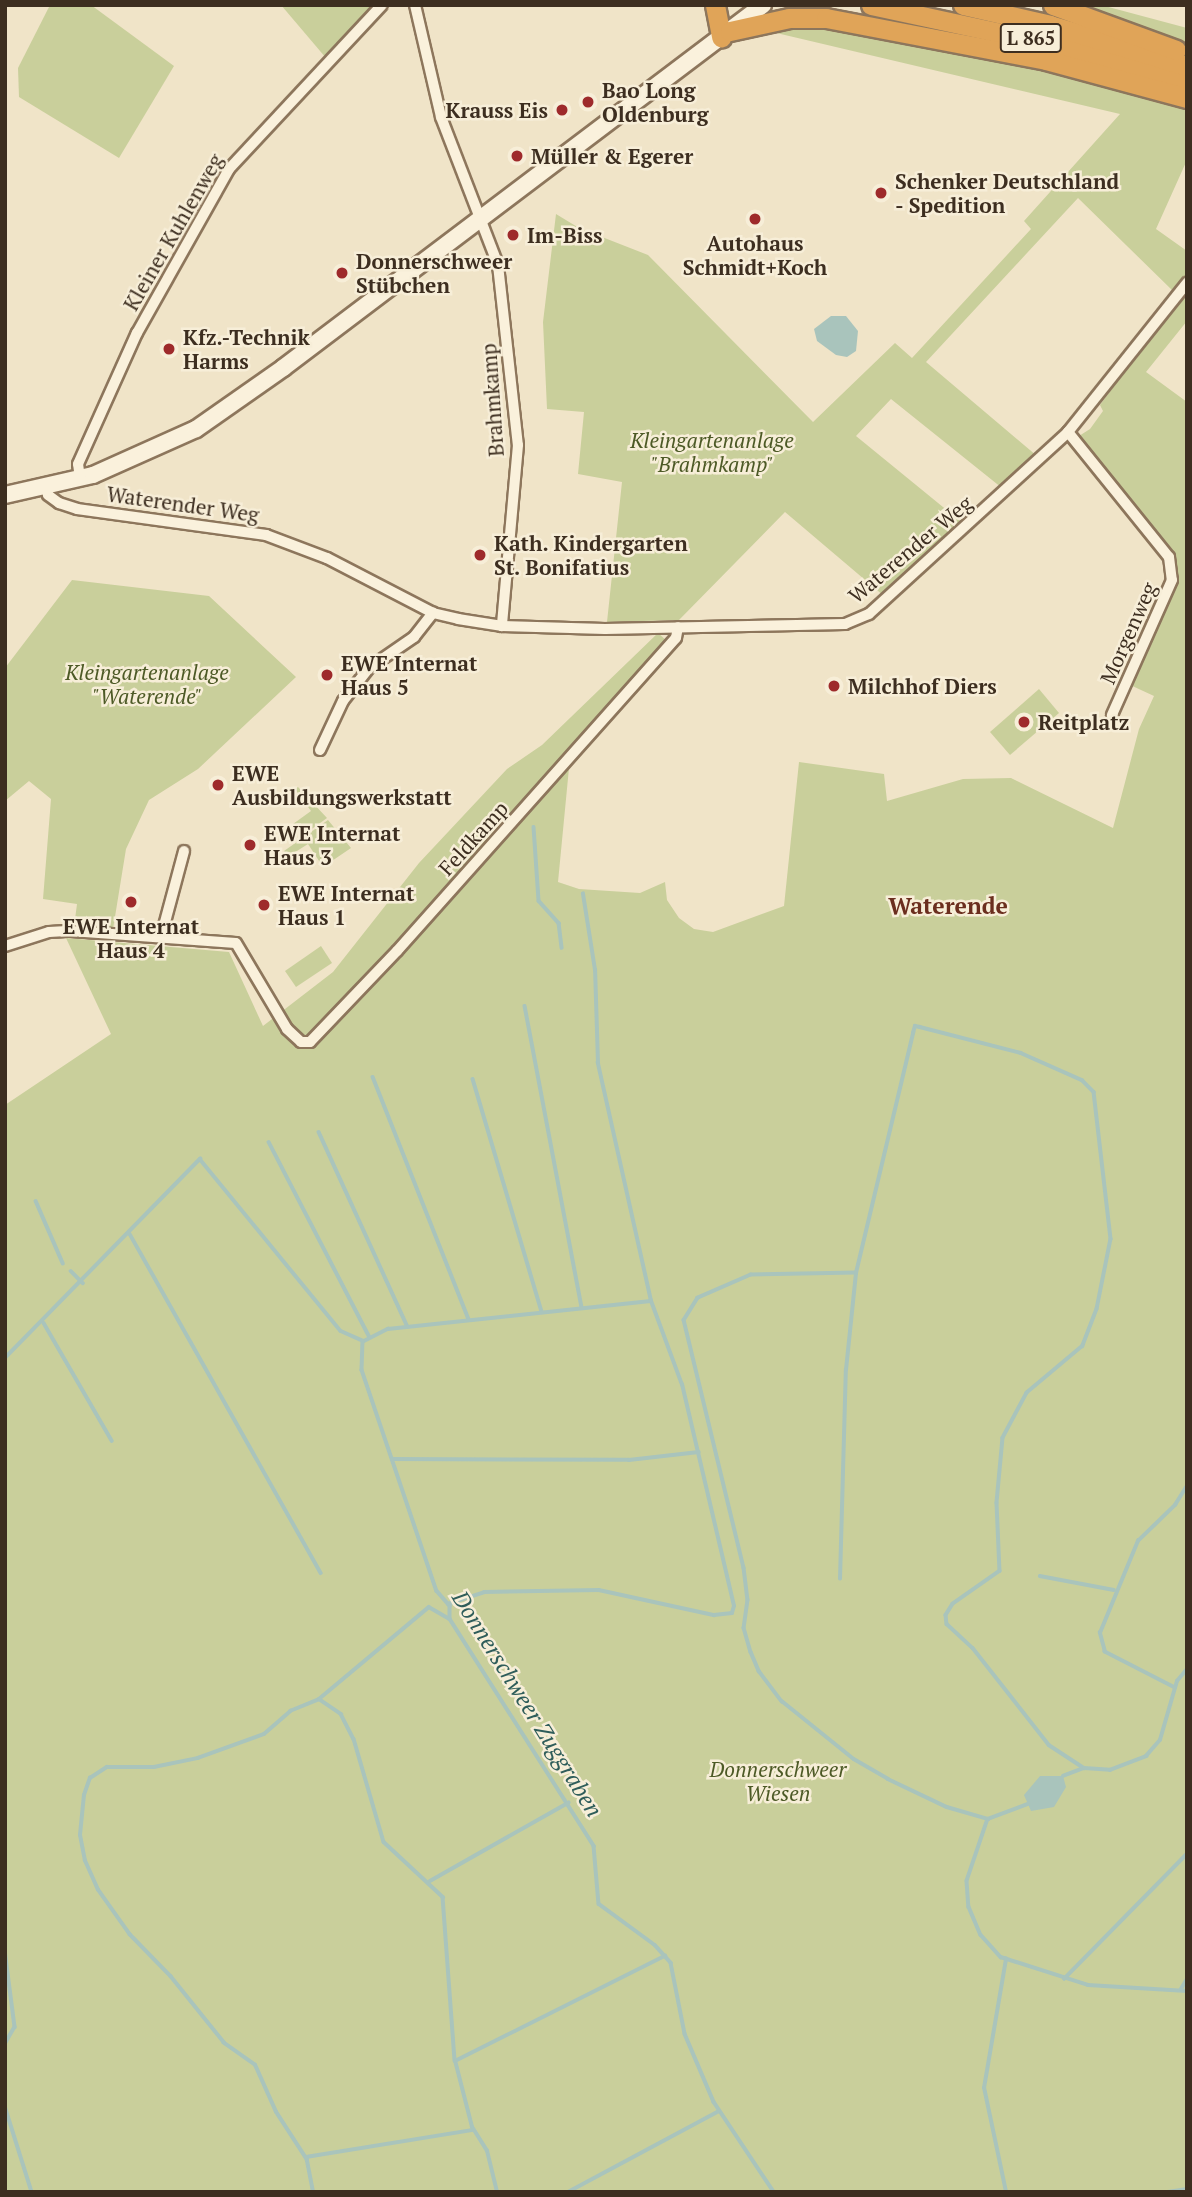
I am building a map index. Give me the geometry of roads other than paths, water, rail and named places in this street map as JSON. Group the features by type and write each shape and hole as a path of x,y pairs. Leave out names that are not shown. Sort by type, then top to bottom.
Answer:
{"highway":[{"path":"715,5 726,34 805,11 1045,60 1187,98"},
{"name":"L 865","path":"871,5 1054,44 1187,84"},
{"name":"L 865","path":"963,5 1090,36 1187,66"},
{"path":"1053,5 1187,55"}],"main road":[{"path":"5,495 80,478 133,460 206,422 763,5"}],"street":[{"name":"Kleiner Kuhlenweg","path":"80,478 78,464 137,333 229,169 382,5"},
{"name":"Brahmkamp","path":"415,5 441,117 498,265 517,408 518,445 502,626"},
{"name":"Waterender Weg","path":"46,487 48,495 59,503 77,509 266,535 327,558 433,613 502,626 827,626 869,614 1068,432 1187,284"},
{"name":"Morgenweg","path":"1068,432 1169,557 1172,580 1112,715"},
{"path":"320,750 343,701 369,668 414,638 433,613"},
{"name":"Feldkamp","path":"5,946 49,932 236,943 295,1038 310,1042 320,1036 676,638 678,627"},
{"path":"161,937 184,851"}],"water":[{"path":"831,316 846,316 858,331 856,351 847,357 836,355 817,341 814,329"},
{"path":"1040,1776 1063,1776 1066,1787 1054,1807 1031,1811 1024,1795"}],"waterway":[{"path":"534,827 539,901 559,923 562,948"},
{"path":"448,1604 484,1592 599,1590 714,1615 732,1613 734,1606 682,1385 651,1301 598,1063 595,970 583,894"},
{"path":"525,1006 582,1308"},
{"path":"840,1579 846,1370 856,1273 915,1026 1021,1053 1082,1080 1094,1092 1111,1239 1097,1309 1083,1346 1027,1393 1003,1438 997,1503 1000,1571 953,1604 946,1615 947,1624 973,1648 1049,1745 1084,1768"},
{"path":"373,1077 469,1320"},
{"path":"473,1079 542,1312"},
{"path":"319,1132 408,1327"},
{"path":"269,1142 369,1336"},
{"name":"Donnerschweer Zuggraben","path":"5,1358 200,1159 341,1331 363,1341 362,1370 437,1591 450,1606 450,1619 594,1846 599,1904 655,1945 671,1963 685,2034 714,2102 774,2192"},
{"path":"36,1201 63,1263"},
{"path":"130,1234 321,1573"},
{"path":"71,1271 83,1283"},
{"path":"856,1273 751,1275 698,1298 684,1320 744,1568 748,1600 744,1628 751,1652 759,1671 782,1701 854,1759 888,1779 947,1807 988,1819 1028,1804"},
{"path":"364,1341 388,1329 651,1301"},
{"path":"44,1323 112,1441"},
{"path":"392,1459 629,1460 699,1452"},
{"path":"1175,1688 1105,1652 1100,1633 1138,1541 1175,1505 1187,1486"},
{"path":"1040,1576 1114,1590"},
{"path":"313,2192 307,2160 276,2112 255,2065 224,2043 171,1977 130,1935 98,1890 85,1861 80,1835 84,1795 90,1778 107,1767 154,1767 198,1758 264,1734 290,1711 319,1699 429,1607 450,1619"},
{"path":"1063,1776 1084,1768 1110,1770 1146,1756 1160,1740 1177,1681 1187,1669"},
{"path":"319,1699 341,1714 354,1739 384,1842 443,1897 455,2061"},
{"path":"430,1881 568,1803"},
{"path":"988,1819 967,1881 969,1907 981,1935 1001,1957 1088,1985 1187,1991"},
{"path":"1064,1979 1187,1854"},
{"path":"5,1950 15,2027 5,2044"},
{"path":"497,2192 487,2151 472,2127 455,2061 665,1956"},
{"path":"1006,1959 984,2088 1006,2192"},
{"path":"1181,1989 1187,1979"},
{"path":"5,2106 32,2192"},
{"path":"568,2192 719,2111"},
{"path":"306,2157 473,2130"},
{"path":"1168,2192 1187,2189"}],"place":[{"name":"Bao Long Oldenburg","path":"588,102"},
{"name":"Krauss Eis","path":"562,110"},
{"name":"Müller & Egerer","path":"517,156"},
{"name":"Schenker Deutschland - Spedition","path":"881,193"},
{"name":"Autohaus Schmidt+Koch","path":"755,219"},
{"name":"Im-Biss","path":"513,235"},
{"name":"Donnerschweer Stübchen","path":"342,273"},
{"name":"Kfz.-Technik Harms","path":"169,349"},
{"name":"Kath. Kindergarten St. Bonifatius","path":"480,555"},
{"name":"EWE Internat Haus 5","path":"327,675"},
{"name":"Milchhof Diers","path":"834,686"},
{"name":"Reitplatz","path":"1024,722"},
{"name":"EWE Ausbildungswerkstatt","path":"218,785"},
{"name":"EWE Internat Haus 3","path":"250,845"},
{"name":"EWE Internat Haus 4","path":"131,902"},
{"name":"EWE Internat Haus 1","path":"264,905"}],"district":[{"name":"Waterende","path":"948,906"}],"park label":[{"name":"Kleingartenanlage \"Brahmkamp\"","path":"712,452"},
{"name":"Kleingartenanlage \"Waterende\"","path":"147,684"},
{"name":"Donnerschweer Wiesen","path":"778,1781"}]}
